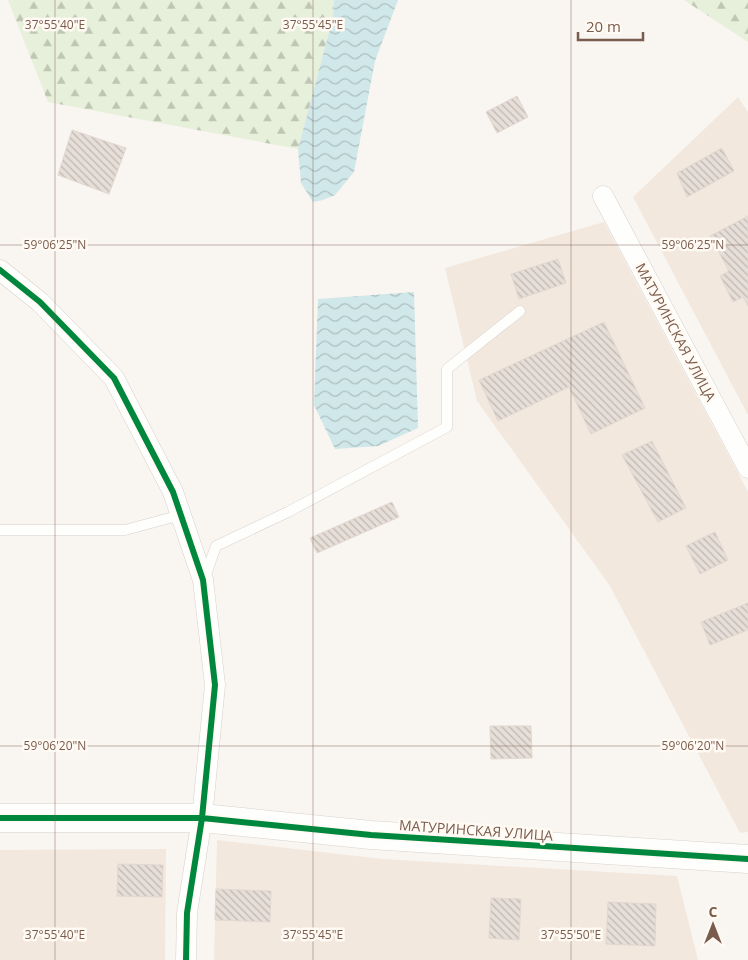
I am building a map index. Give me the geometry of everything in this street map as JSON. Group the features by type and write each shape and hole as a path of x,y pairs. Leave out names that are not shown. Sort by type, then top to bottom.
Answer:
{"street":[{"name":"МАТУРИНСКАЯ УЛИЦА","path":"603,196 748,468"},
{"path":"0,270 40,302 114,378 173,492 203,580 215,685 202,818 187,913 186,960"},
{"name":"МАТУРИНСКАЯ УЛИЦА","path":"0,818 202,818 371,835 748,859"}],"lane":[{"path":"203,580 216,546 288,512 447,427 448,369 520,310"},
{"path":"0,530 125,530 181,515"}],"shaded area":[{"path":"738,97 748,112 748,415 633,197"},
{"path":"604,222 748,492 748,832 740,833 610,586 477,401 445,268"},
{"path":"217,840 382,859 677,876 698,960 214,960"},
{"path":"166,849 165,960 0,960 0,850"}],"green space":[{"path":"8,0 334,0 333,17 298,149 48,102"},
{"path":"684,0 748,0 748,42"}],"water":[{"path":"334,0 398,0 375,61 354,172 335,195 313,202 301,183 298,149 333,17"},
{"path":"414,292 418,428 378,446 335,449 314,405 318,299"}],"building":[{"path":"517,96 528,117 497,133 486,112"},
{"path":"72,130 126,148 109,194 58,175"},
{"path":"722,148 734,171 687,197 677,173"},
{"path":"748,216 748,306 743,297 733,302 720,276 729,271 710,236"},
{"path":"558,259 566,283 519,299 511,274"},
{"path":"604,322 645,408 591,434 569,387 498,421 479,380"},
{"path":"652,441 686,508 658,522 622,455"},
{"path":"392,502 399,517 317,553 310,538"},
{"path":"715,532 728,560 700,574 686,546"},
{"path":"748,603 748,630 710,645 701,622"},
{"path":"490,726 531,726 532,758 491,759"},
{"path":"118,864 163,865 162,897 117,896"},
{"path":"216,889 271,891 270,922 215,920"},
{"path":"491,898 521,899 519,940 489,938"},
{"path":"608,902 656,904 655,946 606,944"}],"cycle path":[{"path":"0,270 40,302 114,378 173,492 203,580 215,685 202,818 187,913 186,960"},
{"path":"0,818 202,818 371,835 748,859"}]}
